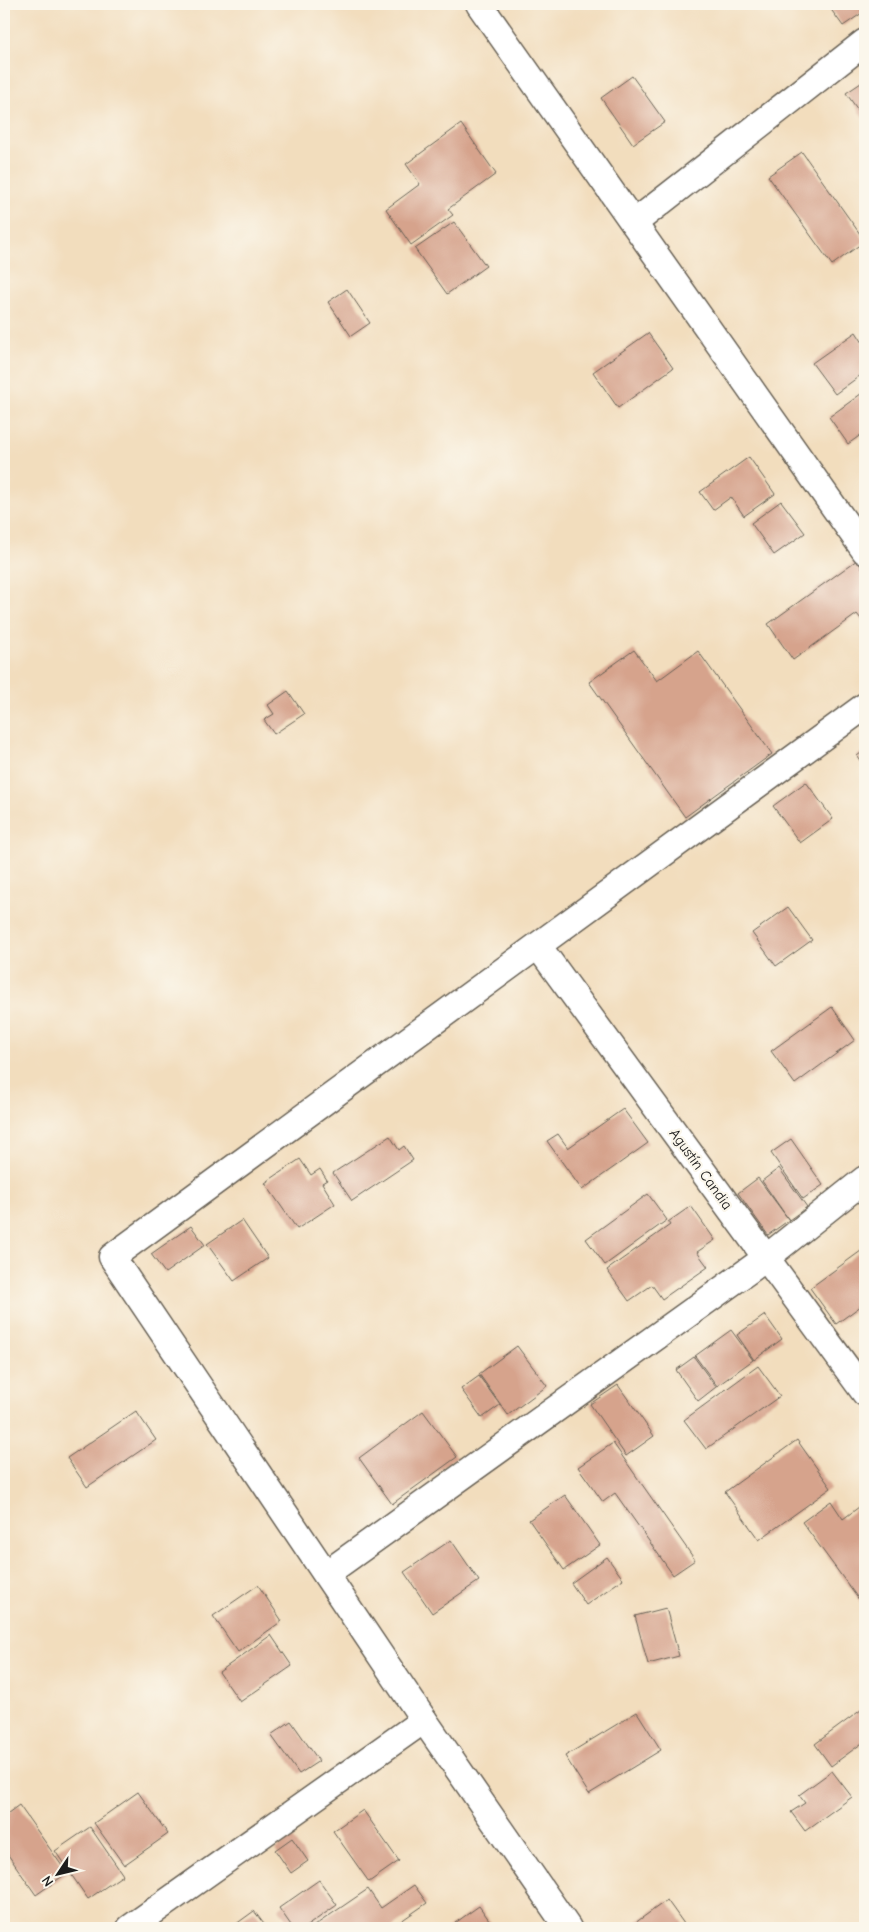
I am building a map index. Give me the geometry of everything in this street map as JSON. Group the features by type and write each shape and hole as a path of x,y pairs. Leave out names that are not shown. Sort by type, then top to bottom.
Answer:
{"street":[{"path":"479,4 865,551"},
{"path":"634,223 865,42"},
{"path":"568,1928 424,1720 112,1257 865,706"},
{"name":"Agustín Candia","path":"538,946 865,1392"},
{"path":"326,1574 766,1258 865,1179"},
{"path":"130,1928 424,1720"}],"building":[{"path":"827,4 865,4 865,11 843,26"},
{"path":"632,76 665,122 633,144 601,98"},
{"path":"861,83 865,89 865,120 846,93"},
{"path":"461,124 496,174 448,209 453,215 411,245 386,209 420,184 406,164"},
{"path":"802,152 865,241 832,265 768,176"},
{"path":"454,222 486,266 447,294 415,249"},
{"path":"347,289 370,323 351,336 328,302"},
{"path":"856,332 865,346 865,372 835,394 812,363"},
{"path":"648,333 673,368 618,408 593,372"},
{"path":"865,391 865,432 848,444 829,417"},
{"path":"749,457 775,494 744,516 731,497 713,510 700,492"},
{"path":"781,501 805,533 774,555 751,523"},
{"path":"857,560 865,572 865,624 857,614 793,660 768,624"},
{"path":"634,650 657,681 698,651 772,754 685,817 589,682"},
{"path":"288,691 304,714 274,734 264,720 274,714 268,705"},
{"path":"865,750 865,768 857,756"},
{"path":"806,782 833,819 800,843 773,806"},
{"path":"788,907 812,940 776,966 752,933"},
{"path":"832,1007 855,1040 795,1084 771,1051"},
{"path":"623,1109 648,1143 582,1190 547,1141 558,1134 568,1148"},
{"path":"390,1136 399,1150 404,1146 413,1160 352,1201 333,1173"},
{"path":"791,1139 823,1185 803,1199 771,1153"},
{"path":"300,1159 311,1175 320,1169 327,1180 322,1183 335,1204 297,1229 265,1183"},
{"path":"779,1168 807,1207 789,1220 762,1181"},
{"path":"758,1178 789,1220 768,1235 738,1193"},
{"path":"648,1194 667,1220 605,1265 586,1239"},
{"path":"691,1206 715,1240 697,1252 708,1267 662,1299 652,1285 629,1301 607,1270 670,1225 668,1222"},
{"path":"242,1220 268,1258 234,1281 207,1244"},
{"path":"191,1226 205,1245 165,1273 151,1254"},
{"path":"865,1248 865,1303 836,1324 810,1288"},
{"path":"765,1315 782,1339 754,1360 737,1335"},
{"path":"731,1330 753,1360 717,1386 695,1356"},
{"path":"517,1346 547,1386 508,1415 479,1374"},
{"path":"694,1357 716,1387 698,1401 676,1370"},
{"path":"758,1366 780,1396 706,1449 684,1420"},
{"path":"479,1376 500,1405 482,1418 461,1389"},
{"path":"618,1385 654,1436 626,1456 590,1404"},
{"path":"136,1411 156,1440 87,1487 67,1458"},
{"path":"423,1411 457,1457 392,1504 359,1458"},
{"path":"797,1440 831,1488 759,1540 725,1492"},
{"path":"613,1443 695,1560 673,1575 615,1493 603,1502 578,1467"},
{"path":"565,1495 600,1545 564,1570 529,1520"},
{"path":"831,1501 843,1519 863,1504 865,1507 865,1608 802,1522"},
{"path":"451,1540 479,1581 432,1613 404,1572"},
{"path":"607,1557 623,1579 586,1605 571,1583"},
{"path":"258,1585 282,1621 238,1652 213,1616"},
{"path":"666,1608 679,1656 648,1664 635,1616"},
{"path":"271,1635 292,1666 240,1702 219,1672"},
{"path":"865,1707 865,1741 831,1766 815,1744"},
{"path":"637,1712 661,1750 589,1794 565,1756"},
{"path":"291,1721 319,1761 299,1774 271,1735"},
{"path":"832,1771 852,1797 805,1831 791,1812 805,1803 799,1795"},
{"path":"138,1792 168,1834 124,1865 94,1823"},
{"path":"19,1805 67,1873 36,1895 4,1849 4,1816"},
{"path":"363,1810 399,1861 369,1882 333,1831"},
{"path":"90,1827 123,1875 88,1899 55,1851"},
{"path":"292,1838 308,1861 291,1873 275,1850"},
{"path":"319,1880 337,1905 304,1928 293,1928 279,1908"},
{"path":"414,1885 427,1903 391,1928 311,1928 368,1889 381,1908"},
{"path":"667,1900 687,1928 628,1928"},
{"path":"479,1906 492,1924 485,1928 448,1928"},
{"path":"254,1911 267,1928 232,1927"}]}
